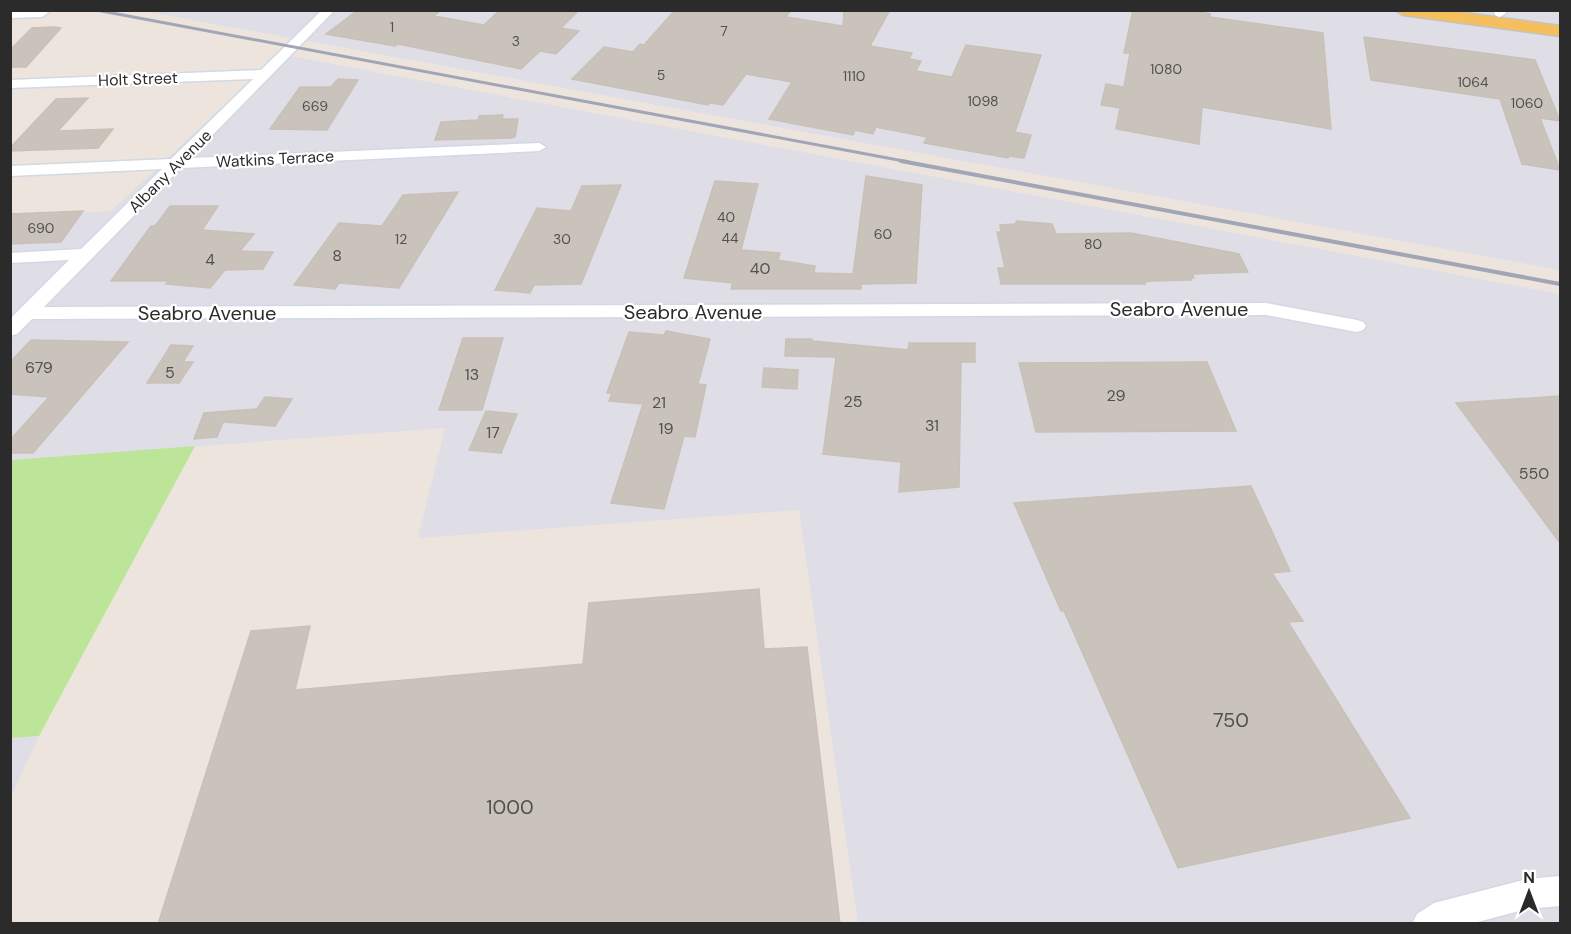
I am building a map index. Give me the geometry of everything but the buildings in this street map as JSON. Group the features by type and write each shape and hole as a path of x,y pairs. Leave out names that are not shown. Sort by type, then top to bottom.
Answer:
{"main road":[{"path":"1403,10 1560,31"},
{"path":"1482,10 1560,20"}],"street":[{"name":"Albany Avenue","path":"10,330 329,10"},
{"path":"10,14 42,13"},
{"name":"Holt Street","path":"10,84 266,74"},
{"name":"Watkins Terrace","path":"10,171 539,147"},
{"path":"10,258 88,254"},
{"name":"Seabro Avenue","path":"28,313 1266,309 1357,326"},
{"path":"1427,924 1434,918 1527,894 1560,891"}],"shaded area":[{"path":"143,11 1560,11 1560,270"},
{"path":"279,54 1560,294 1560,923 858,923 799,510 418,538 445,428 11,460 10,216 111,211"},
{"path":"39,736 11,797 10,738"}],"green space":[{"path":"195,446 39,736 11,738 11,460"}],"railway":[{"path":"96,10 909,162"},
{"path":"901,161 1560,284"}]}
